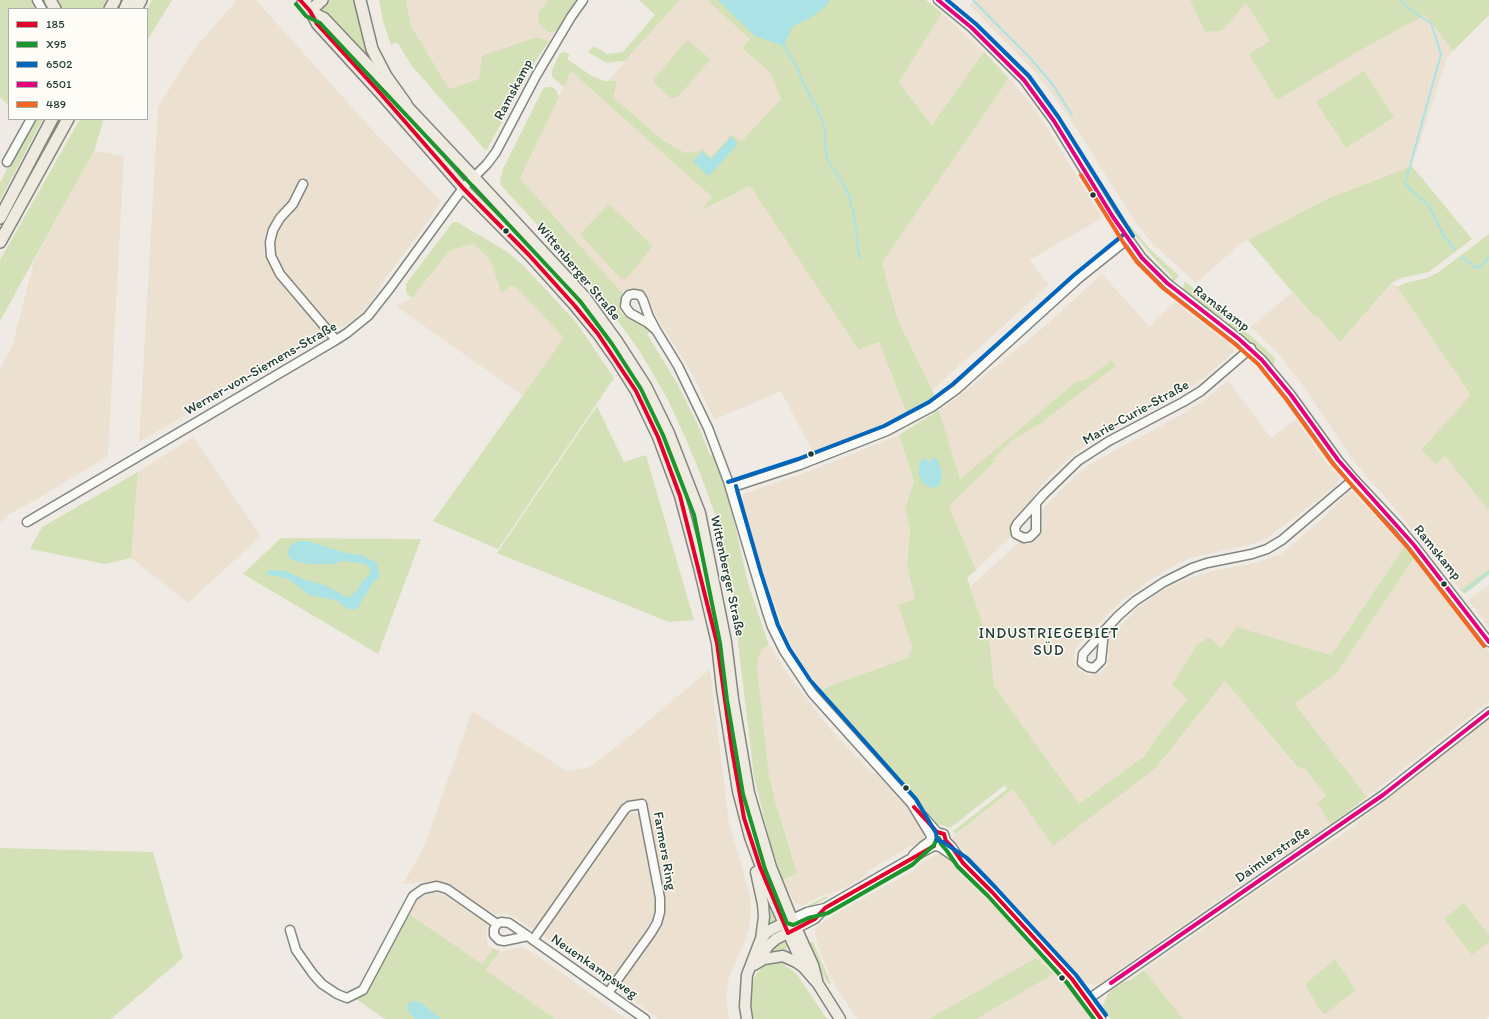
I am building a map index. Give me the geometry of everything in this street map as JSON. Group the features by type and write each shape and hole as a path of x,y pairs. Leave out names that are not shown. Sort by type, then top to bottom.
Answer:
{"highway":[{"path":"305,3 322,0"},
{"path":"360,0 372,49 386,76 406,104"},
{"path":"0,218 51,120"},
{"path":"0,242 67,120"}],"main road":[{"name":"Wittenberger Straße","path":"305,3 324,18 539,246 589,303 623,350 646,386 669,433 700,513 726,642 733,699 749,793 790,926"},
{"name":"Wittenberger Straße","path":"305,3 317,24 463,188 529,255 575,306 598,334 636,391 658,437 680,496 717,643 722,688 738,791 750,837 763,875 790,926"},
{"path":"747,1019 745,992 747,974 760,941 764,917 764,904 750,837"},
{"path":"760,941 766,933 790,926"},
{"path":"745,992 754,965 760,954 790,926"},
{"path":"790,926 804,968"},
{"path":"790,926 813,965 818,984"},
{"path":"754,965 764,959 783,956 796,962 804,968 818,984 840,1019"}],"street":[{"name":"Ramskamp","path":"463,188 496,152 536,76 571,16 583,0"},
{"name":"Ramskamp","path":"938,0 972,28 1024,80 1054,121 1128,239 1142,258 1167,283 1251,348 1262,360 1282,383 1334,455 1414,545 1489,642"},
{"path":"7,162 30,120"},
{"path":"302,184 293,204 280,218 273,230 270,242 271,256 280,274 336,340"},
{"name":"Werner-von-Siemens-Straße","path":"27,522 336,340 359,324 375,308 463,188"},
{"path":"730,488 800,465 887,431 932,407 957,389 1078,279 1128,239"},
{"path":"656,330 648,323 630,313 627,309 625,302 630,295 640,295 644,300 649,317 678,366 697,403 720,456 767,612 772,627 784,650 812,693 914,807 936,840 963,862 992,892 1067,974 1102,1019"},
{"name":"Marie-Curie-Straße","path":"1036,503 1063,476 1089,454 1109,441 1201,391 1251,348"},
{"path":"1104,631 1126,609 1177,574 1207,563 1259,552 1274,545 1282,540 1354,479"},
{"name":"Daimlerstraße","path":"1087,1000 1383,795 1489,712"},
{"name":"Farmers Ring","path":"531,938 625,809 629,806 642,804 660,898 660,912 657,923 651,933 608,993"},
{"path":"790,926 815,919 825,908 908,860 936,840"},
{"name":"Neuenkampsweg","path":"290,930 296,950 313,974 322,984 337,994 347,998 363,990 413,896 423,889 437,886 447,889 497,924 501,922 509,923 645,1019"},
{"path":"497,924 494,929 494,935 499,940 504,941 531,938"}],"shaded area":[{"path":"237,0 256,0 377,135 441,201 431,217 385,279 369,305 354,320 344,327 337,327 139,442 158,107 195,48"},
{"path":"406,0 578,0 549,41 537,37 479,79 449,89 411,26"},
{"path":"680,0 707,0 751,39 799,99 701,211 750,186 859,350 879,342 907,414 859,436 812,451 781,391 714,420 693,375 656,316 648,296 641,290 631,290 624,295 520,178 571,71 597,93"},
{"path":"974,0 1190,0 1206,32 1222,31 1246,3 1425,15 1453,51 1447,58 1412,166 1329,198 1248,240 1238,246 1196,283 1152,243 1135,222 1078,131 1051,92 1030,67 969,5"},
{"path":"942,13 984,52 933,125 899,82"},
{"path":"1009,78 1028,100 1049,130 1102,218 1030,260 1049,285 932,390 898,320 882,263"},
{"path":"94,151 124,156 108,456 34,501 9,514 0,523 0,369 12,347 34,261"},
{"path":"474,244 491,261 501,293 510,286 516,287 565,339 523,396 396,306 412,298 450,249"},
{"path":"1102,274 1149,326 1175,302 1234,348 1234,352 1198,383 1075,453 1042,484 1031,501 1013,519 1010,526 1011,536 976,570 949,506 995,461 993,459 1013,440 1040,424 1116,366 1112,361 1085,380 1077,381 960,479 939,410 954,400 1045,326"},
{"path":"1392,284 1397,287 1471,395 1445,456 1488,510 1489,509 1489,569 1460,590 1391,504 1350,456 1301,383 1276,351 1251,327 1292,292 1313,317 1316,315 1340,342"},
{"path":"1228,381 1271,438 1296,419 1324,460 1340,478 1336,486 1267,538 1253,544 1191,558 1150,580 1118,604 1076,647 1074,654 1075,664 1079,670 1088,675 1097,674 1104,669 1108,664 1109,638 1137,609 1163,590 1190,578 1213,571 1254,563 1281,554 1321,520 1349,491 1353,492 1404,547 1331,655 1237,627 1188,699 1162,730 1143,757 1079,804 994,686 990,645 970,587 1019,542 1028,544 1034,542 1039,537 1043,530 1042,509 1072,479 1090,464 1186,412"},
{"path":"899,435 914,481 905,510 910,528 907,565 915,599 898,606 912,648 908,658 834,684 822,690 803,666 783,628 748,529 741,505 741,499 744,494 815,469"},
{"path":"193,437 261,536 188,603 131,558 138,472"},
{"path":"1414,558 1489,652 1489,702 1367,797 1295,704 1336,674"},
{"path":"1489,585 1489,628 1468,600"},
{"path":"769,645 785,670 826,724 871,772 879,775 917,817 925,830 924,839 915,848 911,846 868,871 867,875 843,889 823,895 801,906 795,903 783,880 797,872 775,801 769,775 757,667 759,655 763,649"},
{"path":"710,669 729,823 750,896 751,913 749,929 729,978 726,998 729,1019 659,1019 617,989 654,937 661,925 665,912 646,801 643,799 625,802 534,930 510,915 502,914 495,916 449,885 433,881 403,884 425,845 472,711 567,771 590,767"},
{"path":"1225,681 1296,767 1305,769 1326,795 1317,804 1331,824 1272,862 1102,982 1096,985 1087,984 1080,979 952,838 1013,789 1053,845 1155,769"},
{"path":"1489,718 1489,935 1464,903 1472,955 1489,942 1489,1016 1485,1019 1183,1019 1144,970 1273,880 1344,833","holes":["1335,959 1356,990 1305,984"]},
{"path":"635,812 639,815 641,821 655,900 655,911 650,927 610,983 543,935 626,817 630,813"},
{"path":"938,854 944,854 955,863 958,872 997,909 1047,964 1053,967 1084,1000 1098,1019 857,1019 834,984 820,952 815,935 815,929 839,912 916,869 919,864"},
{"path":"435,892 445,895 488,924 486,937 488,944 493,948 482,964 409,914 416,901 425,895"},
{"path":"521,947 531,951 626,1019 555,1019 486,970 499,952"}],"green space":[{"path":"0,0 45,0 49,8 8,8 8,105 0,97"},
{"path":"54,0 107,0 103,8 58,8"},
{"path":"152,0 172,0 148,39 148,8"},
{"path":"325,0 354,0 367,49 375,66 320,12 319,6"},
{"path":"379,0 406,0 411,26 449,89 479,79 482,56 537,37 549,41 535,62 486,151 412,66 397,42 391,45 383,21"},
{"path":"549,0 578,0 555,32 548,32 540,25 538,19 538,13"},
{"path":"639,0 680,0 625,61 607,63 588,52 594,46 607,54 623,52 655,15"},
{"path":"707,0 926,0 942,13 899,82 932,125 984,52 1009,78 882,263 898,320 935,396 907,414 879,342 859,350 750,186 700,211 712,197 571,71 564,87 552,77 552,70 560,53 564,52 570,54 567,59 592,76 604,81 617,81 613,97 662,140 685,153 697,152 702,149 711,157 731,135 742,141 781,99 770,72 742,48 750,39"},
{"path":"1190,0 1489,0 1489,15 1453,51 1425,15 1364,48 1277,100 1249,54 1270,41 1246,3 1222,31 1205,32"},
{"path":"686,41 689,41 709,58 709,61 679,96 671,98 655,84 654,79"},
{"path":"1364,71 1394,117 1346,148 1316,102"},
{"path":"546,87 552,87 556,90 559,97 520,178 624,295 619,308 621,313 626,317 648,327 651,331 647,334 678,385 699,427 710,455 715,454 727,490 748,583 769,645 763,649 759,655 757,667 769,775 775,801 797,873 783,880 771,846 754,777 731,583 714,511 700,473 668,400 639,350 609,309 575,267 501,185 500,180 503,169 543,89"},
{"path":"27,120 42,120 0,200 0,183 31,121"},
{"path":"79,120 104,120 94,151 0,321 0,260"},
{"path":"1412,166 1472,239 1429,272 1401,278 1392,283 1340,342 1316,315 1314,317 1248,240 1329,198"},
{"path":"609,204 653,246 626,279 621,279 580,234"},
{"path":"453,222 457,222 506,251 522,264 576,322 614,378 498,549 433,521 564,338 516,287 510,286 501,293 491,261 474,244 450,250 412,298 408,295 406,291 406,284"},
{"path":"1130,225 1149,248 1179,276 1173,282 1171,281 1172,277 1134,234 1126,229 1126,227"},
{"path":"1489,234 1488,510 1445,456 1436,464 1421,450 1471,395 1397,287 1405,283 1427,278 1439,272"},
{"path":"1186,282 1224,313 1225,316 1222,319 1183,289 1184,283"},
{"path":"1232,319 1275,358 1274,364 1272,364 1253,345 1228,326"},
{"path":"1112,360 1116,366 1040,424 1013,440 993,459 995,461 949,506 976,570 967,578 990,645 994,686 1079,804 1143,757 1162,730 1188,699 1172,685 1197,645 1209,637 1221,648 1237,627 1331,655 1404,547 1414,558 1336,674 1295,704 1367,797 1331,824 1317,804 1326,795 1305,769 1297,767 1225,681 1155,769 1053,846 1013,789 956,834 953,831 1007,789 1005,785 950,828 937,824 822,690 834,684 908,658 912,648 898,605 915,599 907,565 910,528 905,510 914,481 899,435 939,410 960,479 1077,381 1085,380"},
{"path":"597,406 624,462 646,455 694,620 669,622 497,553"},
{"path":"138,472 131,558 105,564 30,549 42,527"},
{"path":"281,538 421,539 378,654 243,574"},
{"path":"1489,569 1489,575 1465,594 1460,590"},
{"path":"0,848 153,852 183,958 111,1019 0,1019"},
{"path":"824,897 828,898 804,910 803,908"},
{"path":"767,903 777,924 765,929"},
{"path":"1464,903 1489,935 1489,942 1472,955 1444,919"},
{"path":"409,914 482,964 493,948 500,951 486,970 555,1019 385,1019 356,999 365,993"},
{"path":"783,940 788,947 785,950 787,955 765,956 776,945"},
{"path":"806,942 813,942 831,983 828,984"},
{"path":"1036,958 1053,974 976,1019 929,1019"},
{"path":"1335,959 1356,990 1324,1015 1305,984"},
{"path":"773,960 784,960 785,966 791,969 798,976 827,1019 754,1019 751,1004 751,991 755,976 763,966"},
{"path":"1144,970 1183,1019 1111,1019 1104,1010 1103,1005 1108,994 1113,989 1126,981 1129,981"}],"water":[{"path":"718,0 830,0 824,8 810,18 792,27 784,46 755,36"},
{"path":"731,137 738,144 709,176 693,162 702,152 711,159"},
{"path":"925,458 930,463 931,458 937,458 942,473 940,485 932,488 923,484 919,474 919,462"},
{"path":"298,541 307,541 346,553 362,555 377,563 380,576 373,583 357,609 352,610 346,608 336,600 309,595 290,580 268,575 267,573 269,570 285,571 303,579 327,586 347,597 351,596 356,591 370,574 370,568 365,564 344,561 333,564 310,564 295,561 289,558 288,553 290,546"},
{"path":"412,1001 420,1002 441,1019 415,1019 409,1013 407,1008 408,1004"}],"waterway":[{"path":"973,0 1030,58 1053,85 1072,115"},
{"path":"1401,0 1413,12 1431,23 1441,54 1405,184 1429,206 1444,236 1455,249"},
{"path":"783,45 798,69 801,79 816,106 825,129 825,147 829,163 841,180 850,198 856,227 858,251 861,258"},
{"path":"1462,257 1476,268 1481,266 1489,257"},
{"path":"1465,591 1489,572"}],"transit line":[{"name":"185","path":"300,0 310,11 317,24 463,188 529,255 575,306 598,334 636,391 658,437 680,496 717,643 732,750 744,818 760,867 788,933"},
{"name":"6501","path":"938,0 972,28 1024,80 1054,121 1113,217 1142,258 1167,283 1239,339 1262,360 1291,395 1338,460 1414,545 1489,642"},
{"name":"6502","path":"947,0 976,24 1029,76 1059,118 1133,236"},
{"name":"X95","path":"296,4 306,16 320,23 580,301 612,344 641,389 663,435 694,515 720,643 727,700 743,794 765,869 787,923 793,925 809,918 828,913 912,865 934,845 937,838 939,838 941,844 958,867 988,896 1067,983 1094,1019"},
{"name":"489","path":"1081,175 1137,262 1163,288 1235,344 1258,364 1286,399 1333,464 1409,549 1484,646"},
{"name":"6502","path":"728,482 798,459 884,426 929,402 953,384 1074,275 1124,234"},
{"name":"6502","path":"736,486 761,573 778,625 789,648 810,680 916,799 936,833 937,840 943,842 967,858 996,888 1076,975 1106,1015"},
{"name":"6501","path":"1111,983 1383,795 1489,712"},
{"name":"185","path":"914,807 937,832 944,834 946,841 963,863 992,892 1072,979 1101,1019"},
{"name":"185","path":"788,933 815,919 825,908 934,846"}],"district":[{"name":"INDUSTRIEGEBIET SÜD","path":"1049,642"}]}
